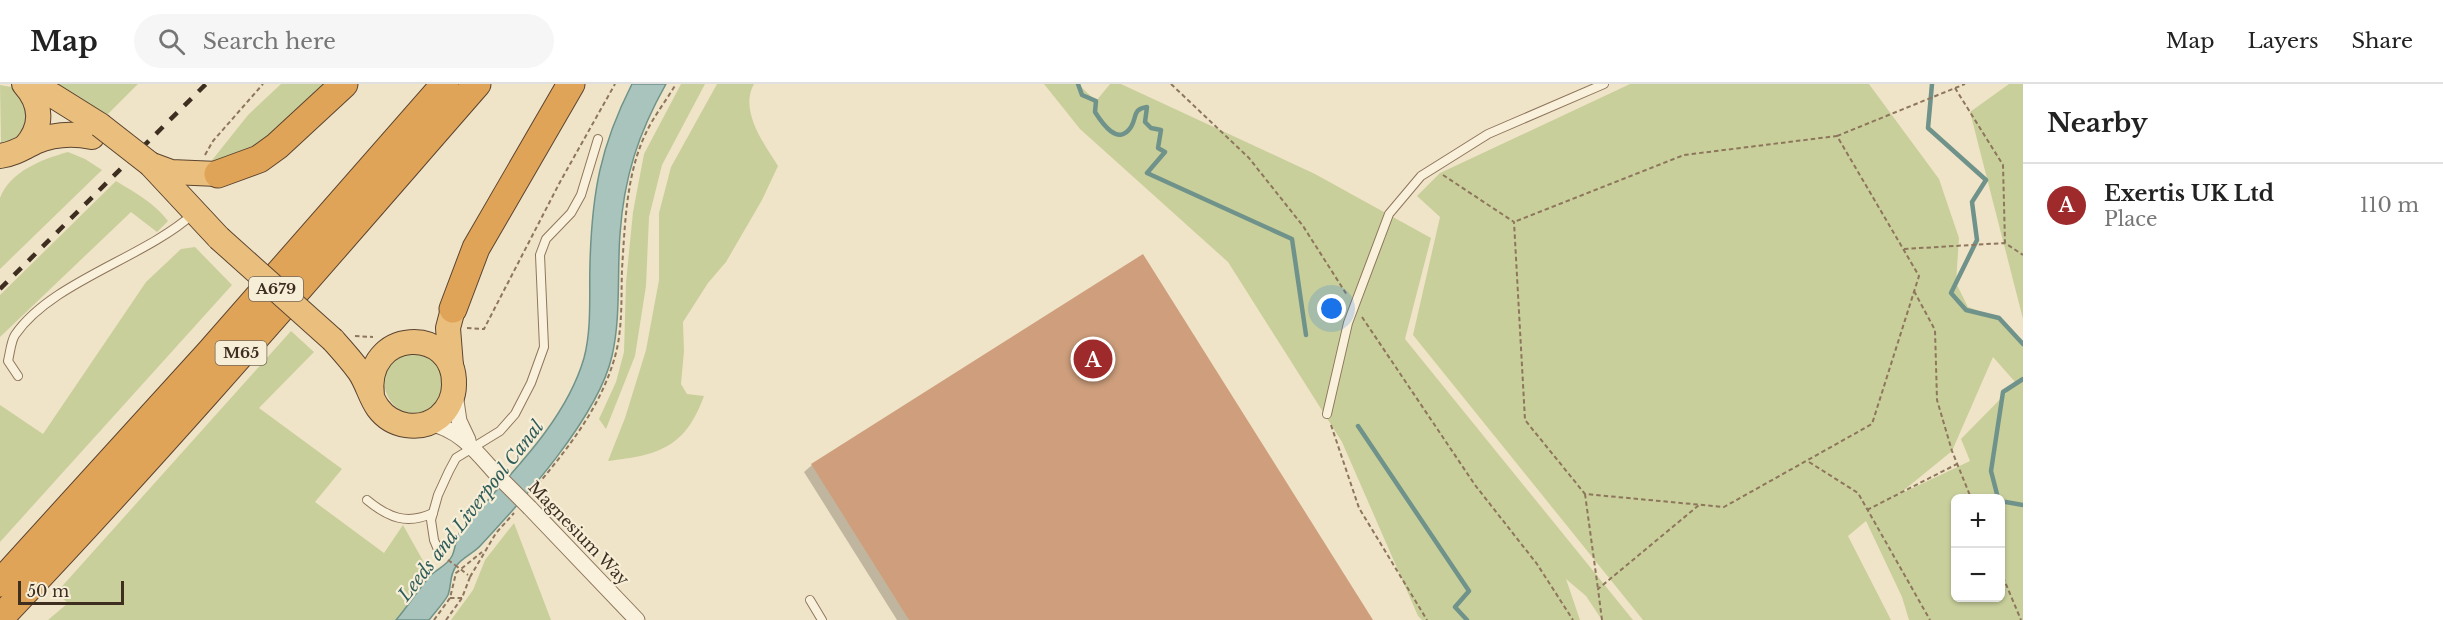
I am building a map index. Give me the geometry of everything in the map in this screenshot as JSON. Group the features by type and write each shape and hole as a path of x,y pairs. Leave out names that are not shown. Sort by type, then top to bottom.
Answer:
{"highway":[{"name":"A679","path":"25,84 52,95 96,131 142,163 203,223 333,339 358,370 376,406 392,421 413,426 428,423"},
{"name":"A679","path":"9,156 33,138 38,126 39,114 33,93 25,84"},
{"path":"142,163 171,172 218,174 259,159 344,84"},
{"name":"M65","path":"0,584 218,344 445,84"},
{"name":"M65","path":"0,618 79,535 477,84"},
{"path":"428,423 445,411 453,378 448,328 455,319 476,248 571,84"},
{"name":"A679","path":"9,156 39,141 96,131"},
{"name":"A679","path":"333,339 357,349 390,348 403,342 418,342 431,346 443,354 453,378"},
{"path":"372,396 370,382 373,369 380,357 390,348"}],"street":[{"name":"Magnesium Way","path":"453,378 459,421 472,447"},
{"name":"Magnesium Way","path":"428,423 451,429 472,447 637,620"}],"lane":[{"path":"1327,414 1348,323 1389,214 1421,176 1488,134 1604,84"},
{"path":"439,552 433,530 433,513 438,495 456,458 500,431 515,414 531,383 544,347 540,255 546,239 571,213 581,195 598,139"},
{"path":"18,376 8,361 14,336 35,313 54,298 120,262 203,223"},
{"path":"367,500 380,511 398,520 416,519 433,513"},
{"path":"810,600 822,620"}],"path":[{"path":"455,319 484,329 560,182 615,84"},
{"path":"446,620 462,598 469,576 484,551 526,503 558,460 589,417 606,383 618,342 624,237 630,184 645,134 676,84"},
{"path":"1171,84 1249,158 1303,226 1474,485 1537,564 1572,620"},
{"path":"1514,222 1684,155 1837,136 1965,84"},
{"path":"1955,88 2003,165 2005,243"},
{"path":"1585,494 1724,507 1872,424 1919,276 1837,136"},
{"path":"1433,168 1514,222"},
{"path":"1514,222 1525,420 1585,494 1602,620"},
{"path":"1904,249 2005,243 2023,255"},
{"path":"1914,291 1935,330 1937,400 1957,464 1969,494"},
{"path":"1327,414 1359,508 1427,620"},
{"path":"1807,461 1858,493 1930,620"},
{"path":"1868,510 1957,464"},
{"path":"1598,589 1699,505"},
{"path":"434,620 450,598 456,573 484,551"},
{"path":"455,565 469,576"},
{"path":"2005,580 2021,620"},
{"path":"450,598 462,598"}],"green space":[{"path":"58,84 138,84 103,119"},
{"path":"281,84 331,84 262,147 209,164 248,115"},
{"path":"681,84 705,84 662,165 649,217 646,286 635,356 606,429 599,419 616,382 624,352 626,282 633,212 644,154"},
{"path":"717,84 754,84 750,94 751,116 760,137 778,166 762,200 726,262 708,283 683,322 684,351 681,384 687,394 704,396 697,413 679,438 668,446 642,456 608,461 625,418 646,350 659,280 659,213 671,167"},
{"path":"1044,84 1078,84 1096,101 1110,84 1121,84 1315,174 1431,238 1405,339 1633,620 1602,620 1586,596 1566,579 1580,620 1422,620 1418,616 1342,442 1228,262 1080,129"},
{"path":"1630,84 1869,84 1939,179 1959,238 1956,283 1968,307 1999,318 2023,346 2023,620 1909,620 1902,597 1866,521 1848,536 1891,620 1643,620 1413,335 1440,217 1417,196 1440,173","holes":["1993,357 2016,383 1961,439 1970,461 1898,495 1952,451"]},
{"path":"2009,84 2023,84 2023,319 1970,112"},
{"path":"0,85 17,88 32,111 18,136 1,143"},
{"path":"68,152 102,170 0,269 0,198 5,189 19,173 48,158"},
{"path":"116,181 151,204 168,221 157,232 131,212 0,337 0,295"},
{"path":"195,247 232,285 0,542 0,405 43,434 146,282 181,249"},
{"path":"291,331 314,352 259,408 342,469 315,502 384,553 403,525 431,575 396,620 48,620 68,603 56,593"},
{"path":"405,352 425,352 446,372 440,402 422,412 411,413 397,408 385,389 387,369"},
{"path":"514,523 551,620 451,620 473,590 485,560"}],"water":[{"path":"632,84 666,84 640,138 625,194 620,234 617,326 612,356 604,380 576,430 538,481 481,545 454,569 448,595 429,620 396,620 429,577 450,559 461,530 532,450 563,406 575,382 584,358 588,335 591,238 600,171 612,129"}],"building":[{"path":"1143,254 1373,620 909,620 811,464"}],"waterway":[{"path":"1078,84 1082,95 1096,101 1095,112 1106,127 1116,134 1126,133 1133,124 1137,112 1147,107 1145,122 1151,128 1161,130 1158,148 1165,152 1147,173 1292,239 1306,335"},
{"path":"1932,84 1928,128 1986,180 1972,202 1977,240 1951,293 1966,310 1999,318 2023,344"},
{"path":"1997,494 1991,471 2003,392 2023,379"},
{"path":"1358,426 1469,591 1455,607 1467,620"},
{"path":"2005,502 2023,505"}],"railway":[{"path":"0,289 206,84"}],"place":[{"name":"Exertis UK Ltd","path":"1093,359"}],"water label":[{"name":"Leeds and Liverpool Canal","path":"471,511"}]}
